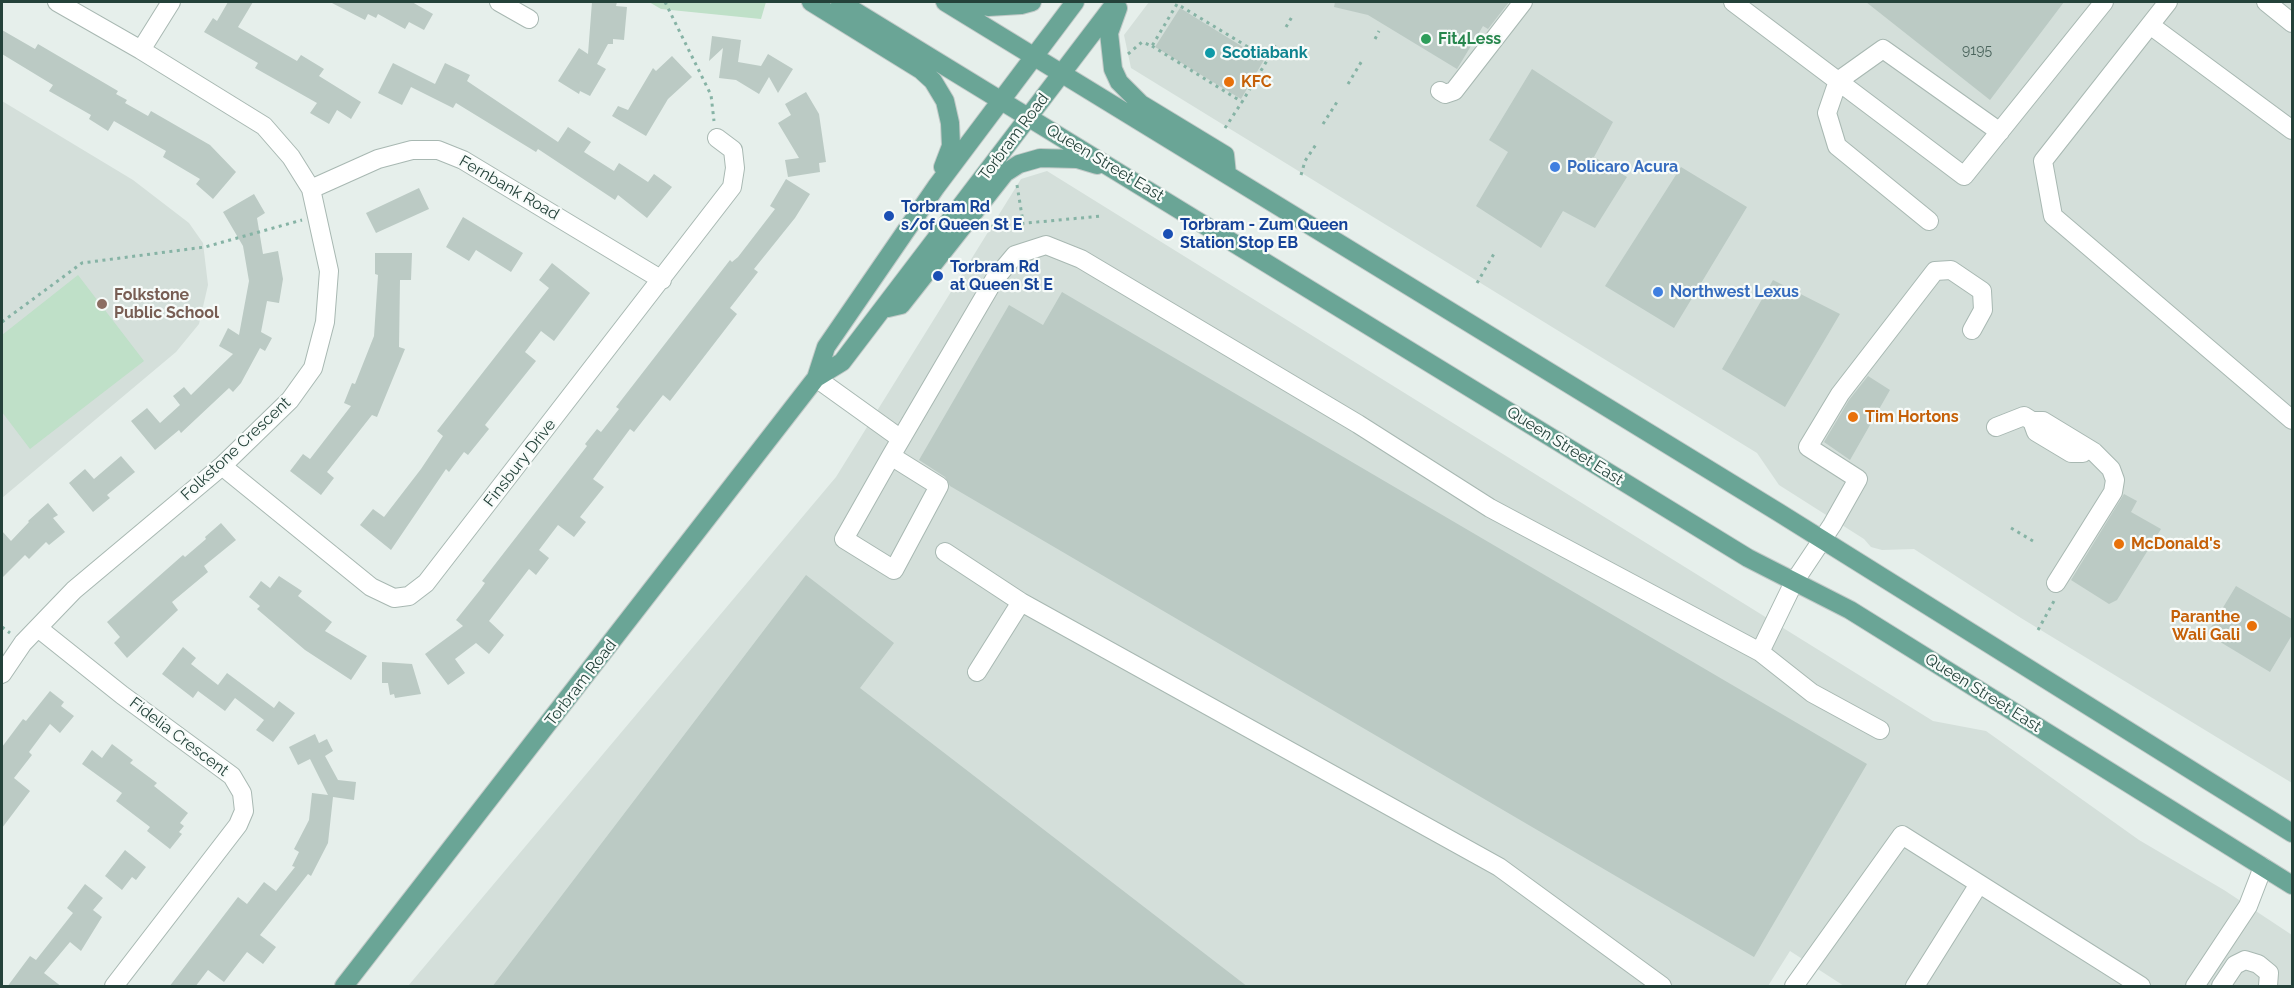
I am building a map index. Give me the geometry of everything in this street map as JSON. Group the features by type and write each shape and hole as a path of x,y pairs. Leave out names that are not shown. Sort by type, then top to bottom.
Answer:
{"main road":[{"path":"811,2 921,70 940,91 945,101 951,146 946,162 894,239 893,250"},
{"name":"Queen Street East","path":"840,2 1167,200 1748,558 1850,610 2292,885"},
{"path":"945,2 1822,540 2292,834"},
{"path":"960,2 997,7 1032,2"},
{"name":"Torbram Road","path":"344,987 734,487 816,378 826,346 1001,100 1075,2"},
{"name":"Torbram Road","path":"816,378 842,362 1116,2"},
{"path":"1122,2 1109,33 1113,69 1119,82 1141,104 1225,155 1227,174"},
{"path":"883,309 901,305 1005,173 1019,164 1040,159 1086,161 1150,197 1167,200"}],"street":[{"name":"Folkstone Crescent","path":"2,674 23,643 74,590 222,466 290,400 313,368 325,322 329,271 318,215 311,189 291,158 264,126 141,50 57,2"},
{"path":"141,50 171,2"},
{"path":"500,2 529,19"},
{"path":"1440,91 1444,94 1454,91 1523,2"},
{"path":"1733,2 1964,176 2104,2"},
{"path":"2168,2 2043,161 2053,216 2292,420"},
{"path":"2266,2 2292,23"},
{"path":"2150,25 2292,130"},
{"path":"1929,221 1837,146 1827,113 1838,81 1883,48 2000,132"},
{"name":"Finsbury Drive","path":"222,466 372,587 394,597 409,596 426,583 732,187 735,168 733,150 717,138"},
{"name":"Fernbank Road","path":"311,189 378,159 412,150 438,150 463,160 662,280"},
{"path":"891,456 939,486 894,570 844,539 891,456 994,280 1015,255 1046,245 1081,259 1358,424 1490,508 1760,652 1812,693 1880,730"},
{"path":"1760,652 1794,582 1858,479 1808,447 1858,368 1935,271 1952,270 1982,291 1983,310 1972,330"},
{"path":"816,378 902,439"},
{"path":"1996,427 2024,417 2032,421 2043,421 2094,452 2111,469 2115,480 2113,492 2056,590"},
{"path":"945,552 1021,602 1498,867 1662,987"},
{"path":"977,672 1021,602"},
{"name":"Fidelia Crescent","path":"38,628 122,695 232,776 242,793 244,811 238,825 114,987"},
{"path":"1794,987 1902,835 2141,987"},
{"path":"2194,987 2248,906 2263,867"},
{"path":"1915,987 1979,884"},
{"path":"2224,985 2235,964 2245,960 2258,964 2269,973 2268,987"}],"path":[{"path":"665,2 711,95 717,138"},
{"path":"1152,46 1175,3 1268,58"},
{"path":"1286,27 1293,15"},
{"path":"1375,39 1379,31"},
{"path":"1121,59 1142,42 1242,102"},
{"path":"1225,129 1275,45"},
{"path":"1348,84 1363,59"},
{"path":"1323,124 1336,102"},
{"path":"1301,175 1305,161 1317,143"},
{"path":"1017,183 1023,223"},
{"path":"2,322 82,263 205,247 318,215"},
{"path":"984,227 1102,216"},
{"path":"1477,283 1494,252"},
{"path":"2011,528 2033,541"},
{"path":"2038,630 2056,590"}],"shaded area":[{"path":"1149,2 2292,2 2292,783 2021,618 1914,549 1882,550 1871,547 1864,539 1779,485 1757,453 1131,68 1124,35"},
{"name":"Folkstone Public School","path":"2,101 133,180 189,223 203,243 208,285 199,324 176,352 2,498"},
{"path":"1047,171 1933,721 1986,731 2139,840 2224,890 2292,935 2292,986 1844,986 1790,951 1768,986 408,986 836,477 1021,179"}],"green space":[{"path":"649,2 766,2 761,19 661,9"},
{"path":"78,275 144,361 30,449 2,412 2,335"}],"building":[{"path":"228,2 253,2 238,27 297,61 301,55 324,69 319,76 361,102 351,119 337,110 329,124 310,113 317,103 255,68 258,63 204,32 213,18 217,21"},
{"path":"330,2 412,2 433,14 424,30 409,22 405,29 378,14 376,18 368,14 365,20"},
{"path":"592,2 617,2 616,6 627,7 624,40 613,39 613,44 608,44 597,64 606,69 590,96 580,91 579,94 558,81 579,48 588,54"},
{"path":"1335,2 1509,2 1488,29 1483,26 1457,69 1368,15 1334,7"},
{"path":"1866,2 2064,2 1990,100"},
{"name":"Scotiabank","path":"1180,8 1264,60 1241,99 1155,47"},
{"path":"2,30 35,49 38,44 118,91 116,94 127,100 125,103 148,116 151,111 210,145 236,172 213,199 196,184 200,179 163,157 166,151 114,121 108,131 89,119 91,115 49,91 53,85 2,54"},
{"path":"712,36 741,40 738,62 761,66 768,54 793,69 778,93 769,77 759,94 736,80 719,78 723,48 709,61"},
{"path":"672,56 692,77 668,99 646,136 612,116 618,106 628,110 653,68 656,71"},
{"path":"393,63 435,84 445,63 470,75 467,81 558,142 568,127 591,142 584,152 614,171 619,163 648,182 654,174 672,187 647,218 618,195 615,200 538,149 536,152 456,103 453,108 411,87 402,105 378,93"},
{"name":"Policaro Acura","path":"1532,69 1613,122 1594,157 1627,177 1595,228 1563,211 1541,248 1476,206 1508,152 1489,140"},
{"path":"806,92 819,114 826,162 819,163 820,172 788,177 785,160 799,158 778,123 791,115 785,104"},
{"path":"1681,167 1747,207 1674,328 1605,286"},
{"path":"786,179 810,194 795,218 754,269 758,272 730,308 737,314 670,401 663,395 634,432 630,429 593,479 604,487 580,517 586,522 574,537 558,525 539,550 549,558 536,575 529,569 489,621 504,635 489,654 476,643 455,659 465,673 448,685 425,654 463,626 456,620 485,583 482,581 587,446 585,444 597,429 601,432 619,409 616,407 730,260 732,262 738,257 775,209 770,206"},
{"path":"419,188 429,209 376,233 366,213"},
{"path":"254,194 265,213 257,218 263,254 278,251 283,279 279,303 267,301 261,332 272,338 265,351 260,348 241,383 233,392 229,388 181,433 179,430 155,450 131,421 147,408 160,423 180,405 173,396 184,387 191,395 233,354 219,346 228,328 239,335 249,281 243,246 223,212"},
{"path":"463,217 523,253 511,272 476,250 469,261 446,247"},
{"path":"375,253 412,253 411,280 400,280 399,347 405,349 377,417 372,415 327,472 334,478 321,495 290,471 303,454 310,459 351,406 344,403 352,383 355,384 374,336 378,275 375,274"},
{"path":"552,263 590,293 554,341 541,331 525,352 536,361 485,425 489,429 468,455 464,452 449,472 446,469 391,550 360,525 373,509 384,517 421,469 443,436 437,431 549,288 539,280"},
{"path":"1773,280 1840,314 1785,407 1722,369"},
{"path":"1062,292 1867,764 1754,957 950,486 945,477 919,460 1009,305 1043,325"},
{"path":"1868,376 1890,390 1850,460 1824,442 1849,400"},
{"path":"121,456 135,472 107,495 110,498 93,512 69,483 85,469 94,479"},
{"name":"McDonald's","path":"2124,494 2137,501 2131,512 2161,529 2117,600 2109,604 2071,580"},
{"path":"48,503 58,515 53,518 65,532 49,545 46,542 29,559 25,555 2,578 2,531 11,541"},
{"path":"221,523 236,540 204,566 208,572 172,602 178,610 127,658 114,643 120,637 107,622 183,555 185,557 206,539 205,537"},
{"path":"806,575 894,643 860,688 1248,987 492,987"},
{"path":"279,576 302,591 298,596 332,622 325,631 367,656 351,680 305,650 257,609 260,606 249,597 261,581 270,588"},
{"name":"Paranthe Wali Gali","path":"2236,586 2292,619 2292,635 2270,672 2207,634"},
{"path":"183,647 196,658 191,664 218,685 227,673 274,708 279,701 295,713 273,742 256,730 264,720 235,698 225,711 198,691 193,698 162,674"},
{"path":"382,662 412,664 421,694 395,698 394,694 390,695 388,683 382,683"},
{"path":"50,691 64,702 61,706 74,716 60,733 50,724 29,752 32,755 14,778 30,791 2,828 2,747 23,719 26,721"},
{"path":"315,734 319,743 327,739 333,751 325,756 338,780 356,782 354,800 333,797 328,843 311,876 308,874 260,935 276,947 263,964 247,952 224,982 208,970 195,987 169,987 238,897 247,904 264,882 276,891 295,867 292,866 299,852 294,849 309,820 312,793 328,795 310,759 298,765 289,747"},
{"path":"112,744 133,760 130,763 157,783 154,786 188,813 180,823 184,826 179,832 182,834 170,849 147,831 150,827 116,801 122,793 82,764 92,750 102,758"},
{"path":"125,850 146,867 136,880 132,877 122,890 105,876"},
{"path":"85,884 103,898 93,910 102,917 81,951 70,942 44,973 62,987 7,987 30,956 36,960 73,913 67,908"}],"place":[{"name":"Fit4Less","path":"1426,39"},
{"name":"Scotiabank","path":"1210,53"},
{"name":"KFC","path":"1229,82"},
{"name":"Policaro Acura","path":"1555,167"},
{"name":"Torbram Rd s/of Queen St E","path":"889,216"},
{"name":"Torbram - Zum Queen Station Stop EB","path":"1168,234"},
{"name":"Torbram Rd at Queen St E","path":"938,276"},
{"name":"Northwest Lexus","path":"1658,292"},
{"name":"Folkstone Public School","path":"102,304"},
{"name":"Tim Hortons","path":"1853,417"},
{"name":"McDonald's","path":"2119,544"},
{"name":"Paranthe Wali Gali","path":"2252,626"}]}
